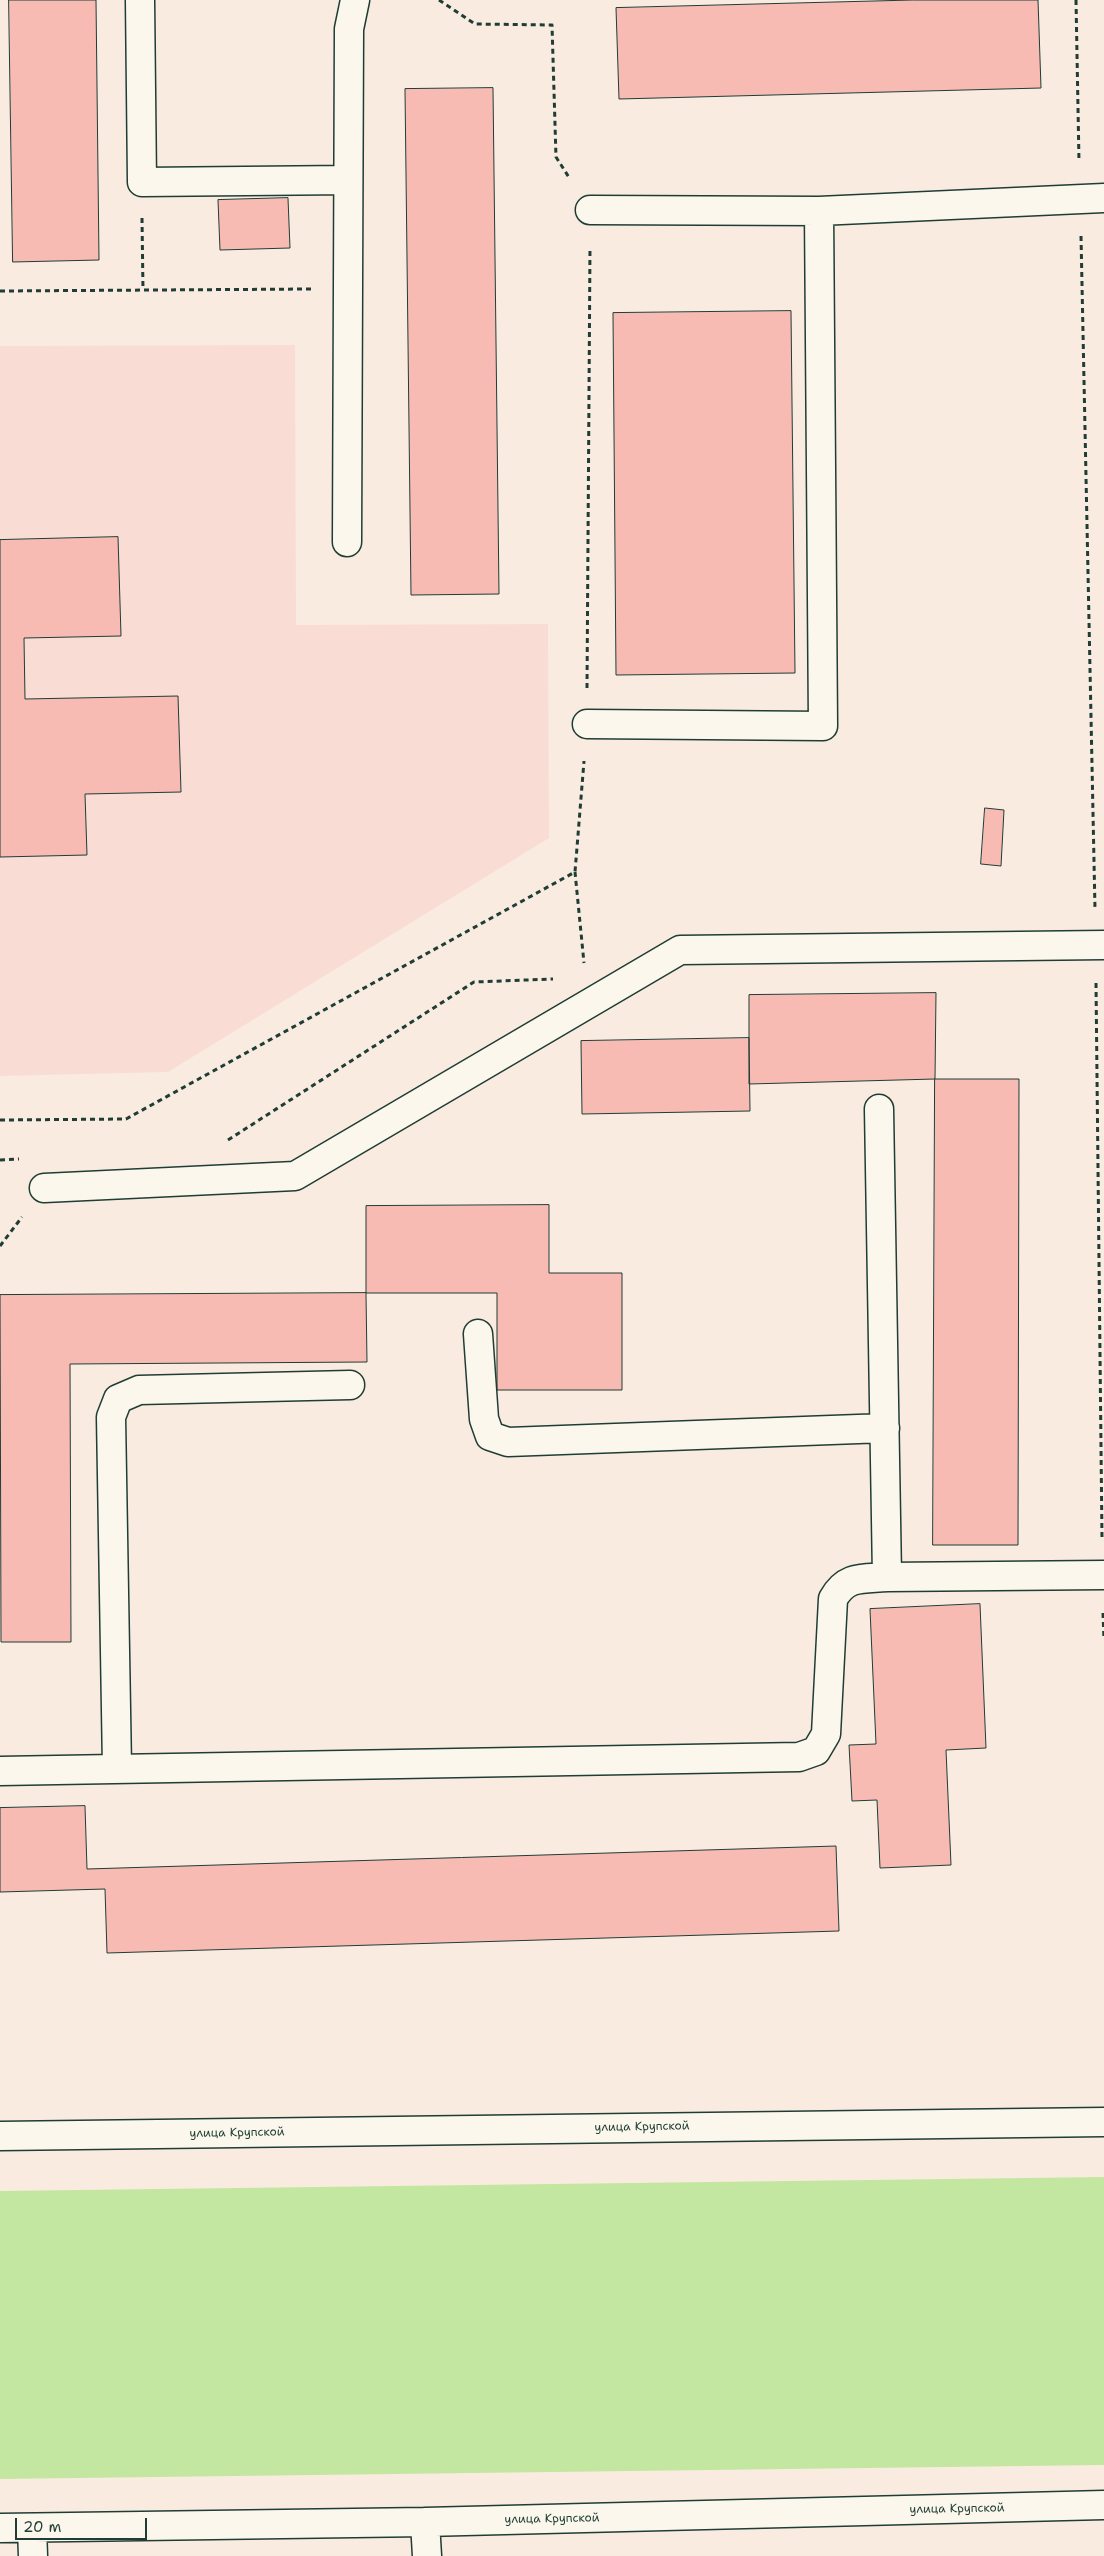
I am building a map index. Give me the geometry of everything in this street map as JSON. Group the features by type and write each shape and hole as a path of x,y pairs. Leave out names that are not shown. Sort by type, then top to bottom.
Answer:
{"street":[{"path":"140,0 142,182 348,180"},
{"path":"347,542 349,29 355,0"},
{"path":"590,210 819,211 1092,198"},
{"path":"587,724 823,726 819,211"},
{"path":"44,1188 295,1176 680,950 1100,945"},
{"path":"879,1109 887,1577"},
{"path":"478,1334 484,1419 490,1436 508,1442 885,1428"},
{"path":"117,1768 111,1418 118,1399 139,1390 350,1385"},
{"path":"0,1771 800,1757 816,1750 826,1734 833,1599 840,1586 856,1579 887,1577 1103,1575"},
{"name":"улица Крупской","path":"0,2136 1104,2122"},
{"name":"улица Крупской","path":"0,2528 425,2522 1104,2505"},
{"path":"425,2522 428,2556"},
{"path":"32,2528 32,2556"}],"path":[{"path":"439,0 475,24 552,26 556,157 590,210 587,724 575,872 584,968"},
{"path":"1076,0 1092,198 1100,945 1104,1640"},
{"path":"142,182 143,290"},
{"path":"0,291 348,288"},
{"path":"0,1120 126,1119 575,872"},
{"path":"219,1146 474,982 557,979"},
{"path":"0,1160 29,1159"}],"shaded area":[{"path":"295,345 296,625 548,624 549,838 168,1072 0,1076 0,346"}],"green space":[{"path":"1104,2177 1104,2465 0,2479 0,2191"}],"building":[{"path":"9,0 96,0 99,260 13,262"},
{"path":"913,0 1038,0 1041,88 619,99 616,8"},
{"path":"493,88 499,594 411,595 405,89"},
{"path":"288,198 290,248 220,250 218,200"},
{"path":"791,311 795,673 616,675 613,313"},
{"path":"118,537 121,636 24,638 25,699 178,696 181,792 85,794 87,855 0,857 0,540"},
{"path":"985,808 1004,810 1001,866 981,864"},
{"path":"936,993 935,1079 749,1084 749,995"},
{"path":"749,1038 750,1111 582,1114 581,1041"},
{"path":"935,1079 1019,1079 1018,1545 933,1545"},
{"path":"549,1205 549,1273 622,1273 622,1390 497,1390 497,1293 366,1293 366,1206"},
{"path":"366,1293 367,1362 70,1364 71,1642 1,1642 0,1295"},
{"path":"980,1604 986,1748 946,1750 951,1865 880,1868 877,1800 852,1801 849,1745 876,1744 870,1609"},
{"path":"85,1806 87,1869 836,1846 839,1931 107,1953 105,1889 0,1892 0,1808"}]}
